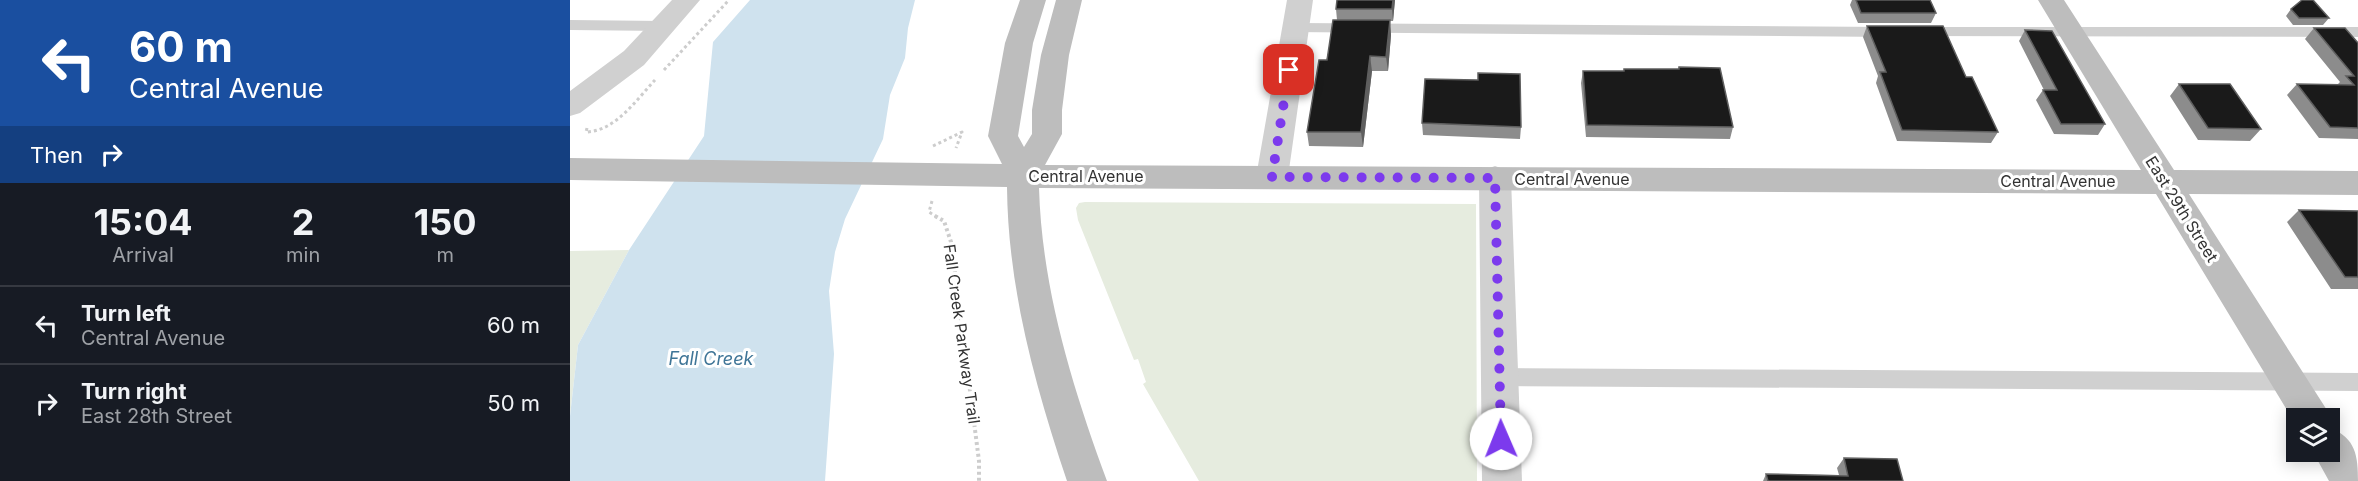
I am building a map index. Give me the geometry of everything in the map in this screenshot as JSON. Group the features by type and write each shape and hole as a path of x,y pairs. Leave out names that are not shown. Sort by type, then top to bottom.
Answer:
{"main road":[{"path":"1033,0 1019,43 1003,136 1023,176 1024,228 1040,326 1058,398 1087,481"},
{"path":"1023,176 1047,134 1047,110 1055,55 1069,0"},
{"name":"East 29th Street","path":"2051,0 2307,408"},
{"name":"Central Avenue","path":"570,170 926,185 1023,176 2358,183"},
{"path":"2340,462 2351,481"}],"street":[{"path":"570,106 634,58 687,0"},
{"path":"1272,177 1300,0"},
{"path":"1495,178 1502,481"}],"lane":[{"path":"570,26 663,26"},
{"path":"1296,28 2358,32"},
{"path":"1499,376 2358,382"}],"path":[{"name":"Fall Creek Parkway Trail","path":"926,185 929,212 944,221 951,242 979,461 979,481"}],"shaded area":[{"path":"1079,203 1476,204 1477,481 1199,481 1143,384 1146,382 1138,359 1134,360 1078,220 1076,208"},
{"path":"629,250 578,345 570,416 570,251"}],"water":[{"name":"Fall Creek","path":"750,0 915,0 908,28 905,58 890,95 883,139 845,219 835,252 829,291 834,354 825,481 570,481 570,416 578,345 629,250 704,136 713,42"}],"building":[{"path":"1337,0 1393,0 1392,9 1336,9"},
{"path":"1856,0 1930,0 1936,13 1861,13"},
{"path":"2302,0 2313,0 2329,18 2299,18 2291,9"},
{"path":"1333,20 1390,20 1386,57 1370,56 1361,132 1307,132 1319,60 1327,60"},
{"path":"1867,26 1943,26 1966,77 1972,77 1998,132 1902,130 1880,72 1886,72"},
{"path":"2314,28 2345,28 2358,43 2358,128 2330,127 2297,84 2354,85 2346,76 2354,76"},
{"path":"2025,30 2052,31 2105,124 2061,124 2043,90 2057,90"},
{"path":"1679,67 1720,68 1733,127 1587,125 1583,71 1679,69"},
{"path":"1478,73 1520,74 1521,127 1422,123 1425,79 1478,80"},
{"path":"2179,84 2230,84 2261,129 2208,128"},
{"path":"2299,210 2358,211 2358,277 2345,277"},
{"path":"1844,458 1897,459 1903,481 1768,481 1766,474 1848,476"}],"route":[{"path":"1289,70 1272,177 1495,178 1501,439"}]}
